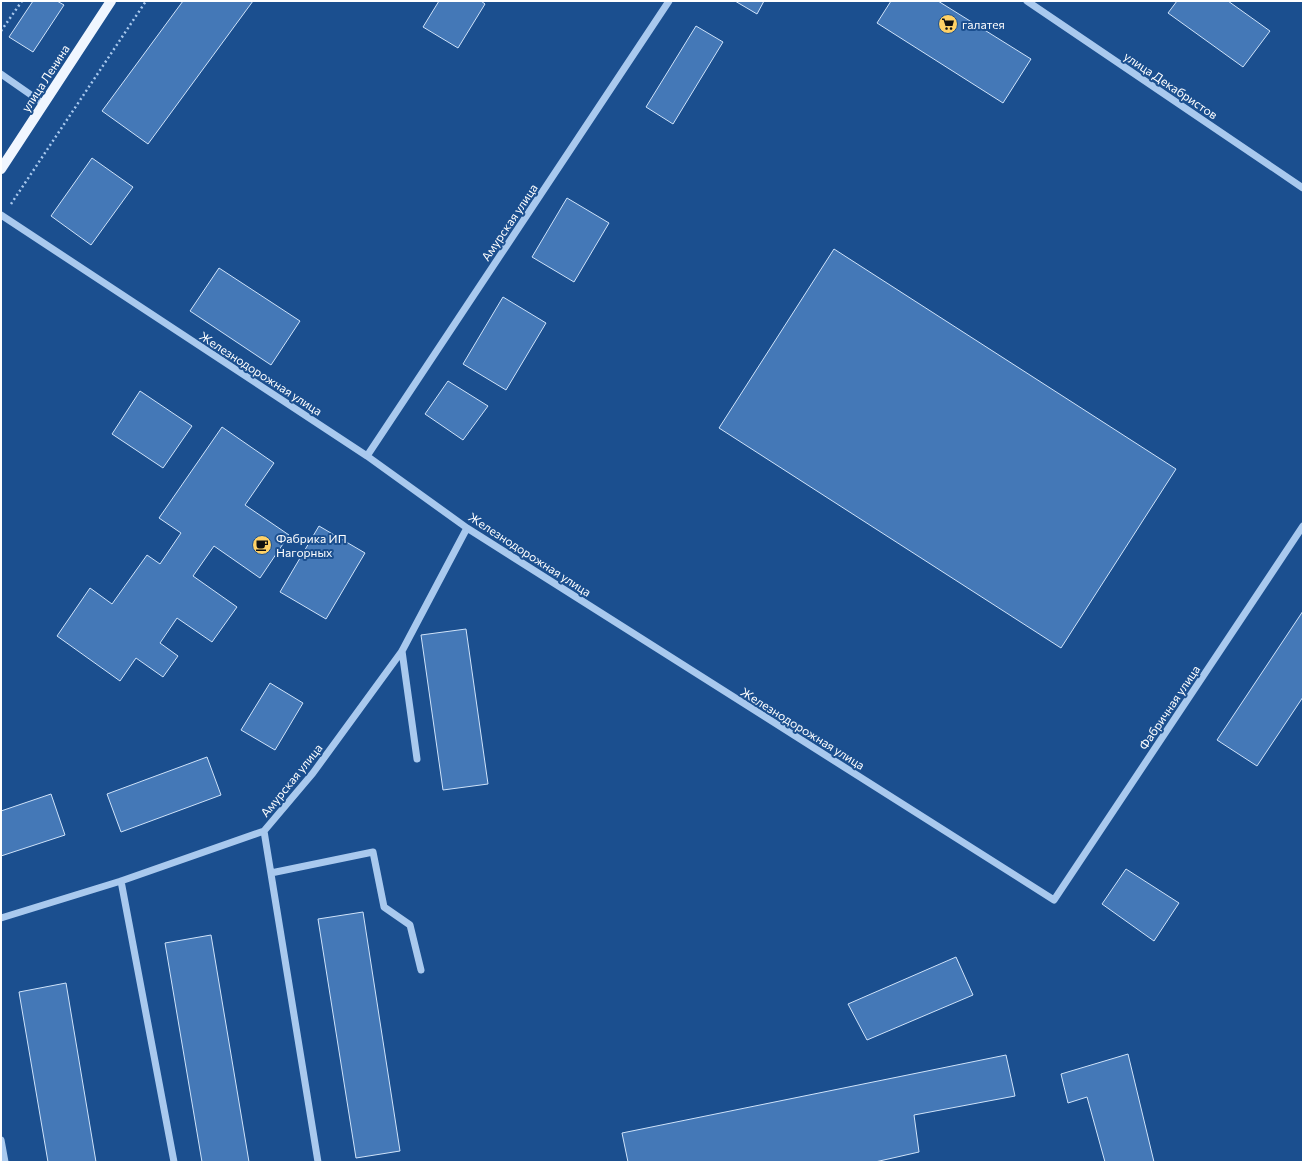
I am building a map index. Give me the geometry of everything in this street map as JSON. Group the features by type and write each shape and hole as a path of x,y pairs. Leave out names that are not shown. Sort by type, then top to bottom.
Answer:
{"main road":[{"name":"улица Ленина","path":"1,170 111,1"}],"street":[{"name":"Амурская улица","path":"367,456 668,1"},
{"name":"улица Декабристов","path":"1027,1 1303,188"},
{"path":"1,74 44,104"},
{"name":"Железнодорожная улица","path":"2,216 367,456 467,528 1054,900"},
{"name":"Фабричная улица","path":"1054,900 1303,526"},
{"name":"Амурская улица","path":"1,918 121,881 264,832 313,773 402,651 467,528"},
{"path":"402,651 417,759"},
{"path":"264,832 318,1162"},
{"path":"271,873 373,852 384,907 410,925 421,970"},
{"path":"121,881 174,1162"},
{"path":"1,1140 5,1162"}],"path":[{"path":"1,31 22,1"},
{"path":"2,216 146,1"}],"building":[{"path":"33,1 57,1 64,5 33,52 9,37"},
{"path":"183,1 253,1 148,144 102,111"},
{"path":"439,1 481,1 485,4 458,48 423,27"},
{"path":"735,1 764,1 757,14"},
{"path":"891,1 938,1 1031,59 1003,103 877,23"},
{"path":"1177,1 1228,1 1270,31 1243,67 1168,13"},
{"path":"696,26 723,42 673,124 646,107"},
{"path":"92,158 133,187 91,245 51,216"},
{"path":"567,198 609,223 574,282 532,257"},
{"path":"834,249 1176,469 1061,648 719,428"},
{"path":"219,268 300,321 271,365 190,311"},
{"path":"503,297 546,323 506,390 463,364"},
{"path":"448,381 488,406 463,440 425,414"},
{"path":"140,391 192,426 163,468 112,434"},
{"path":"222,427 274,463 245,505 289,535 260,578 214,546 193,576 237,607 212,642 177,618 160,643 178,656 163,677 136,658 120,681 57,636 90,588 112,604 147,555 160,564 181,533 159,518"},
{"path":"319,526 365,553 326,619 280,592"},
{"path":"1303,611 1303,697 1257,766 1217,740"},
{"path":"466,629 488,784 443,790 421,635"},
{"path":"270,683 303,703 275,750 241,730"},
{"path":"207,757 221,795 121,832 107,794"},
{"path":"51,794 65,835 1,856 1,811"},
{"path":"1126,869 1179,903 1154,941 1102,904"},
{"path":"363,912 400,1151 356,1158 318,919"},
{"path":"211,935 249,1162 202,1162 165,943"},
{"path":"956,957 973,995 867,1040 848,1004"},
{"path":"66,983 96,1162 48,1162 19,992"},
{"path":"1128,1054 1154,1162 1105,1162 1087,1097 1068,1103 1061,1074"},
{"path":"1006,1055 1015,1096 914,1115 919,1152 875,1162 628,1162 622,1133"}],"place":[{"name":"галатея","path":"948,24"},
{"name":"Фабрика ИП Нагорных","path":"262,545"}]}
